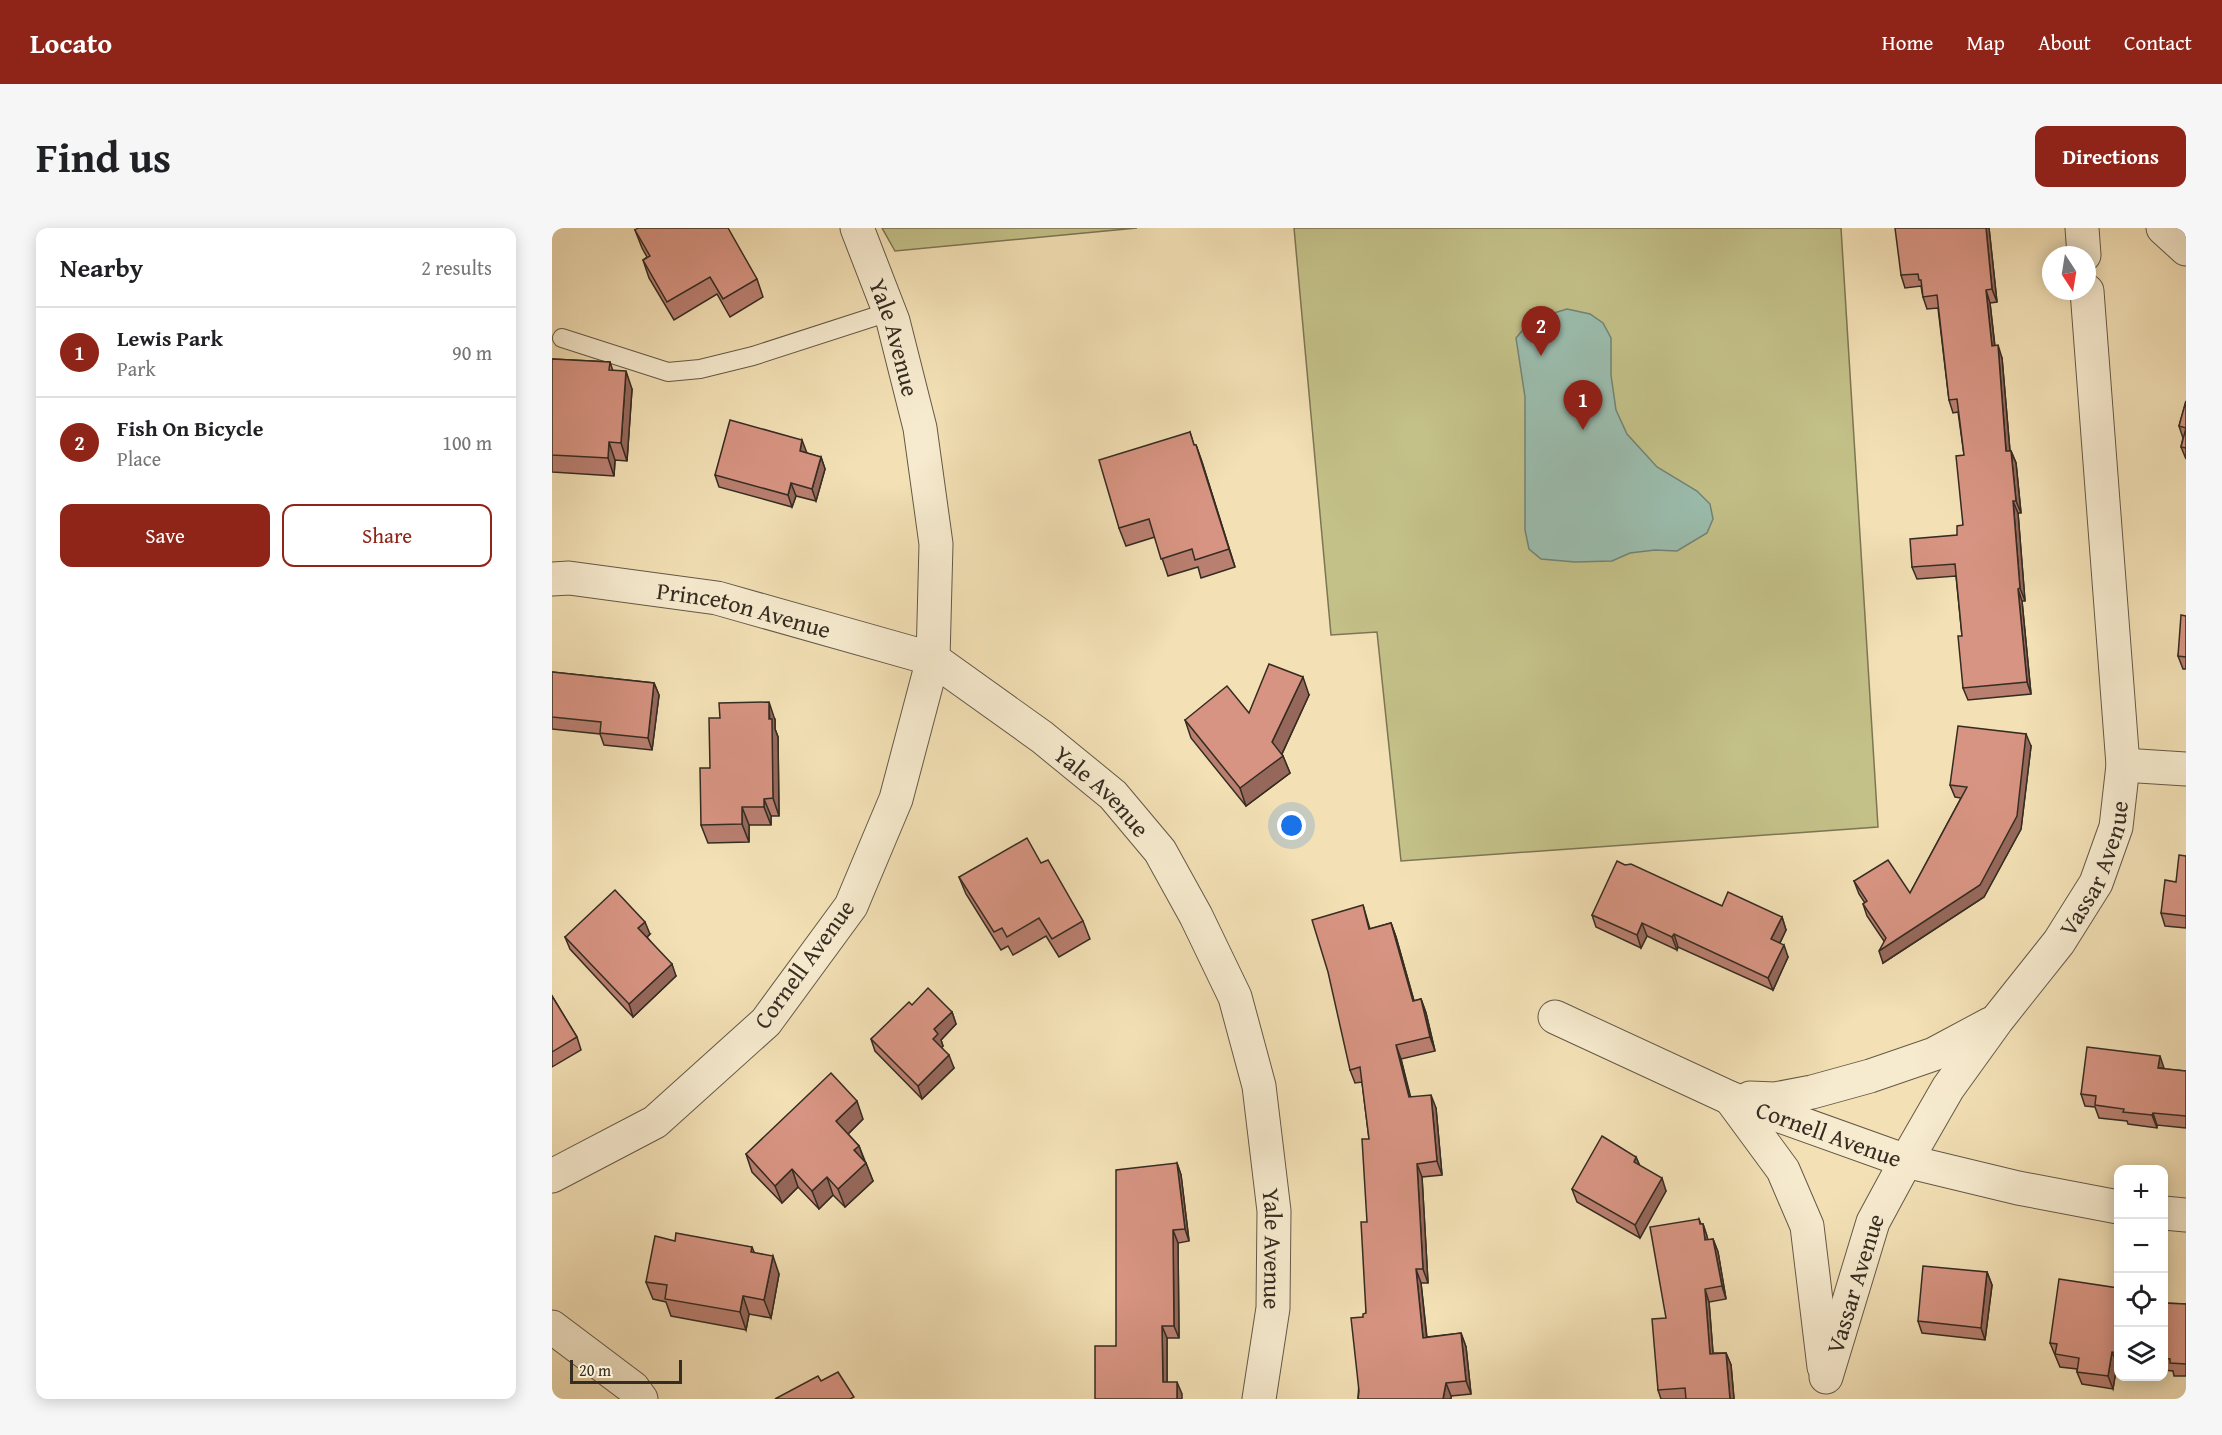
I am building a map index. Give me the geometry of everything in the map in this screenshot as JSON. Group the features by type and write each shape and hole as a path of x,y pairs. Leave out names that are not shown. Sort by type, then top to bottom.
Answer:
{"street":[{"name":"Yale Avenue","path":"857,228 890,312 920,428 936,544 933,659 1042,737 1113,795 1160,851 1196,916 1235,997 1259,1086 1274,1211 1273,1308 1259,1399"},
{"path":"2082,228 2083,246"},
{"path":"2163,228 2186,249"},
{"name":"Vassar Avenue","path":"1827,1388 1873,1222 1948,1088 1997,1020 2059,942 2096,884 2116,827 2123,765 2087,300"},
{"name":"Princeton Avenue","path":"552,579 569,578 717,598 933,659"},
{"name":"Cornell Avenue","path":"552,1176 655,1122 766,1022 851,906 896,799 933,659"},
{"path":"2123,765 2186,769"},
{"name":"Cornell Avenue","path":"1555,1017 1730,1098 1906,1161 2018,1188 2114,1206"},
{"path":"1730,1098 1775,1099 1812,1092 1870,1076 1934,1054 1997,1020"},
{"path":"1730,1098 1783,1170 1807,1226 1827,1388"},
{"path":"2168,1213 2186,1215"},
{"path":"552,1327 633,1388 641,1399"}],"lane":[{"path":"562,338 668,372 699,369 753,356 890,312"}],"shaded area":[{"path":"882,228 1137,228 895,251"},
{"path":"1294,228 1841,228 1878,827 1401,861 1377,632 1331,635"},
{"path":"1567,309 1590,314 1603,323 1611,338 1611,375 1616,410 1627,434 1657,467 1697,491 1710,504 1713,519 1707,533 1677,551 1655,550 1630,553 1612,561 1575,562 1541,559 1529,549 1525,530 1525,397 1516,338 1531,320"}],"building":[{"path":"638,228 728,228 757,279 723,299 710,277 667,302 643,260 650,256 635,230"},
{"path":"1895,228 1986,228 1992,289 1986,290 1992,346 1998,345 2006,451 2011,451 2016,501 2013,501 2020,588 2018,589 2027,682 1963,688 1958,636 1962,636 1955,564 1912,567 1910,539 1957,535 1957,526 1963,525 1956,456 1964,455 1957,399 1949,400 1937,295 1923,297 1918,274 1901,275"},
{"path":"552,359 610,362 609,370 626,371 621,443 609,442 608,458 552,455"},
{"path":"2186,401 2186,428 2179,426"},
{"path":"730,420 802,440 800,451 821,457 812,489 791,483 788,495 715,475"},
{"path":"2186,428 2186,448 2181,447"},
{"path":"1190,432 1229,549 1195,560 1192,549 1161,559 1149,519 1119,528 1099,460"},
{"path":"2181,615 2186,616 2186,657 2178,656"},
{"path":"1269,664 1303,677 1272,742 1283,756 1240,788 1185,720 1227,686 1249,713"},
{"path":"552,672 654,683 648,738 600,733 601,722 552,717"},
{"path":"769,702 769,719 772,719 773,798 764,799 764,807 742,807 742,824 701,825 700,768 710,768 709,718 720,718 719,703"},
{"path":"1958,726 2026,734 2017,816 1980,885 1879,951 1886,938 1863,904 1867,901 1854,881 1888,860 1910,893 1967,787 1950,785"},
{"path":"1027,838 1041,863 1048,860 1083,921 1052,939 1039,918 1007,937 1002,928 994,932 959,877"},
{"path":"2179,855 2186,856 2186,916 2161,913 2165,880 2176,882"},
{"path":"1617,861 1625,865 1631,864 1722,906 1728,892 1782,917 1771,939 1784,945 1768,978 1674,934 1672,937 1642,923 1637,935 1592,915"},
{"path":"615,890 645,922 638,928 672,964 629,1004 565,937"},
{"path":"1363,905 1369,929 1391,923 1413,1001 1421,999 1430,1037 1396,1045 1409,1097 1431,1095 1437,1161 1417,1164 1423,1269 1416,1269 1423,1338 1461,1333 1466,1381 1446,1383 1443,1399 1358,1399 1351,1318 1363,1317 1366,1313 1361,1222 1367,1222 1362,1139 1369,1139 1360,1067 1350,1070 1328,972 1312,920"},
{"path":"928,988 952,1012 934,1029 938,1034 933,1039 949,1055 918,1086 871,1039 909,1002 912,1005"},
{"path":"552,996 577,1037 552,1052"},
{"path":"2087,1047 2160,1056 2158,1068 2186,1071 2186,1116 2123,1112 2124,1109 2095,1105 2096,1096 2081,1094"},
{"path":"831,1073 857,1101 836,1121 859,1146 854,1150 866,1163 838,1189 827,1177 812,1191 792,1169 775,1186 746,1154"},
{"path":"1602,1136 1636,1157 1634,1162 1662,1178 1635,1225 1572,1189"},
{"path":"1177,1163 1185,1229 1173,1230 1174,1326 1162,1326 1163,1382 1177,1382 1177,1399 1095,1399 1095,1346 1116,1346 1116,1170"},
{"path":"1699,1219 1700,1224 1703,1224 1705,1240 1713,1239 1722,1286 1705,1289 1710,1354 1726,1353 1730,1399 1686,1399 1685,1388 1658,1390 1652,1319 1666,1318 1650,1227"},
{"path":"676,1233 752,1247 751,1252 773,1256 764,1300 743,1296 740,1312 665,1299 667,1285 646,1282 655,1236 675,1241"},
{"path":"1923,1266 1987,1272 1981,1328 1918,1321"},
{"path":"2059,1279 2114,1287 2114,1352 2112,1352 2108,1376 2077,1372 2079,1358 2055,1354 2057,1344 2050,1343"},
{"path":"2168,1303 2186,1304 2186,1364 2170,1363 2168,1359"},
{"path":"838,1372 854,1397 850,1399 775,1399 818,1376 821,1381"}],"place":[{"name":"Fish On Bicycle","path":"1541,356"},
{"name":"Lewis Park","path":"1583,430"}]}
